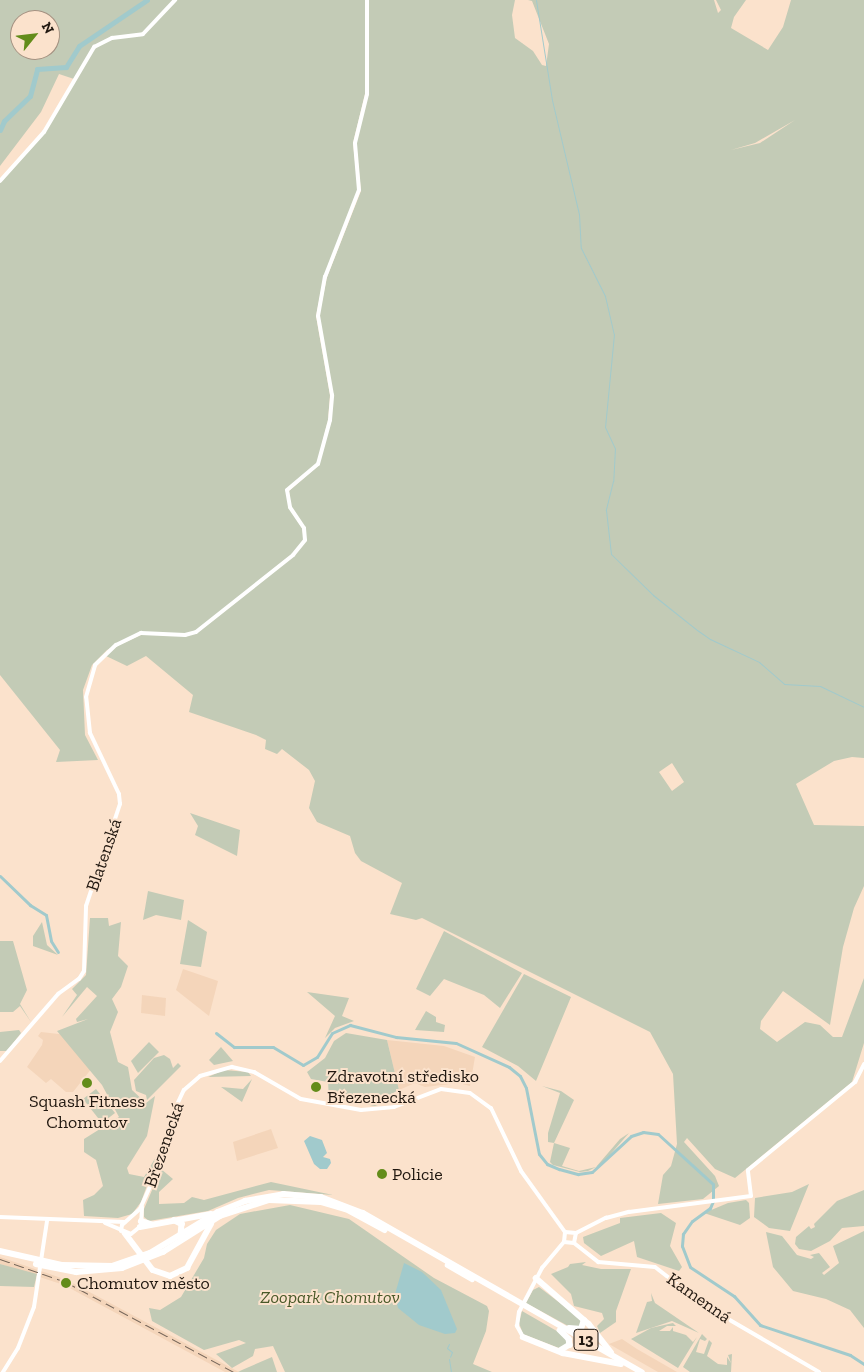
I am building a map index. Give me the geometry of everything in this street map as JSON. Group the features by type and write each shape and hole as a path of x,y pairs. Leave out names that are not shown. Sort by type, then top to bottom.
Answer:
{"highway":[{"name":"13","path":"183,1237 218,1212 245,1201 274,1195 308,1195 333,1200 363,1213 515,1302"},
{"name":"13","path":"0,1253 31,1261 76,1267 112,1266 150,1253 213,1220 246,1206 269,1200 310,1200 332,1205 395,1235 556,1324 635,1372"},
{"path":"140,1224 150,1224 218,1212"},
{"path":"174,1220 182,1226 183,1237 193,1242 196,1251"},
{"path":"126,1233 153,1270 163,1275 180,1274 187,1268 213,1220"},
{"path":"536,1278 584,1320 603,1344 622,1363"},
{"name":"13","path":"530,1310 560,1330 642,1372"},
{"path":"556,1324 575,1330 581,1329 584,1320"},
{"path":"556,1350 566,1351 570,1345 569,1338 560,1330"},
{"path":"523,1337 556,1350 622,1363"}],"street":[{"path":"0,181 44,132 94,47 112,38 143,34 175,0"},
{"name":"Blatenská","path":"0,1061 58,994 79,979 84,970 86,906 120,804 116,787 90,733 86,697 90,674 104,655 128,638 154,632 185,635 208,624 293,555 305,540 304,528 290,508 287,490 318,464 330,420 332,395 318,316 325,277 359,190 355,143 367,94 367,0"},
{"path":"523,1337 517,1326 518,1317 536,1278 564,1242 565,1232 576,1233 617,1215 751,1196 748,1170 855,1082 864,1064"},
{"name":"Březenecká","path":"142,1206 160,1164 178,1101 188,1086 212,1072 232,1068 246,1070 301,1099 361,1110 385,1109 441,1089 463,1090 482,1100 498,1118 524,1177 565,1232"},
{"path":"0,1218 47,1221 126,1222 133,1218 142,1206"},
{"path":"140,1224 142,1206"},
{"path":"133,1218 140,1224"},
{"path":"3,1372 18,1348 34,1307 44,1262 47,1221"},
{"path":"101,1221 126,1233"},
{"path":"126,1222 126,1233"},
{"path":"126,1233 140,1224"},
{"path":"564,1242 574,1243 576,1233"},
{"name":"Kamenná","path":"574,1243 598,1262 655,1267 704,1305 819,1372"}],"shaded area":[{"path":"183,969 218,981 209,1016 176,990"},
{"path":"142,995 166,998 165,1016 141,1013"},
{"path":"41,1032 85,1037 92,1068 73,1092 66,1092 51,1079 46,1083 27,1067 42,1045 43,1040 38,1036"},
{"path":"387,1040 444,1046 475,1057 470,1086 459,1083 425,1087 415,1083 399,1090"},
{"path":"271,1129 278,1148 237,1161 233,1142"},
{"path":"0,1257 67,1280 239,1372 225,1372 64,1285 0,1264"},
{"path":"622,1339 677,1372 658,1372 609,1344"}],"green space":[{"path":"0,0 174,0 142,33 112,37 93,46 74,79 59,74 41,112 0,166"},
{"path":"177,0 366,0 365,94 353,143 358,190 324,276 316,316 330,395 328,420 317,464 286,490 289,508 302,528 304,540 292,554 196,631 185,634 140,632 107,650 92,665 83,690 85,735 98,760 56,762 60,750 0,675 0,183 45,133 95,48 112,39 143,35"},
{"path":"369,0 515,0 512,15 515,38 533,51 542,65 546,66 549,44 532,1 528,0 714,0 718,13 721,10 716,0 746,0 734,17 731,28 768,50 783,27 791,0 864,0 864,758 852,757 834,761 796,784 814,825 864,826 864,886 854,908 843,947 830,1025 783,991 761,1021 760,1029 777,1042 805,1022 820,1025 833,1037 842,1037 864,978 864,1043 852,1082 735,1178 715,1169 687,1138 684,1142 715,1176 719,1186 703,1199 658,1204 663,1175 671,1166 677,1144 673,1074 650,1032 422,918 416,920 390,914 402,883 361,861 355,853 350,836 317,822 309,808 315,781 309,770 282,749 277,754 265,749 266,740 256,735 189,712 193,695 146,656 127,666 106,656 117,646 141,635 197,633 294,556 306,540 305,527 291,507 289,491 319,465 333,395 319,316 327,277 361,191 356,143 368,94","holes":["795,120 760,143 731,150 755,143","672,763 684,782 672,791 659,772"]},
{"path":"190,813 240,830 237,856 195,835 198,826"},
{"path":"148,891 184,900 181,920 156,915 143,920"},
{"path":"90,918 108,918 109,926 121,922 118,956 128,966 121,987 112,999 118,1012 110,1032 118,1062 128,1067 132,1090 146,1103 155,1096 147,1136 127,1168 129,1174 144,1177 160,1150 141,1202 132,1214 118,1218 84,1216 83,1200 94,1195 103,1186 96,1160 84,1152 84,1139 119,1117 102,1085 57,1031 88,1019 77,1022 76,1019 97,996 87,987 62,1017 77,995 72,989 86,975"},
{"path":"188,920 207,932 201,967 180,964"},
{"path":"42,922 47,945 58,955 33,946 33,936"},
{"path":"444,931 522,973 500,1008 484,995 444,979 430,996 416,989"},
{"path":"0,941 13,941 27,990 20,1004 31,1022 20,1006 13,1012 0,1012"},
{"path":"524,974 571,997 536,1081 518,1066 482,1047"},
{"path":"307,992 349,998 342,1016 354,1021 335,1028 325,1038 335,1016"},
{"path":"426,1011 436,1017 436,1022 445,1025 444,1032 415,1030"},
{"path":"19,1030 21,1033 7,1051 0,1051 0,1032"},
{"path":"346,1033 387,1040 399,1090 387,1096 383,1103 375,1106 329,1098 328,1082 311,1079 307,1072 325,1058 334,1041"},
{"path":"149,1042 159,1052 138,1073 131,1061"},
{"path":"221,1047 233,1061 214,1065 209,1060"},
{"path":"164,1055 170,1059 173,1068 178,1063 181,1066 147,1100 146,1095 136,1091 134,1080 154,1058"},
{"path":"224,1070 248,1072 251,1076 208,1077"},
{"path":"252,1079 242,1102 221,1087 243,1089"},
{"path":"542,1086 561,1091 574,1100 554,1143 548,1142 548,1133 560,1093"},
{"path":"96,1089 115,1113 102,1123 83,1099"},
{"path":"629,1133 602,1164 596,1167 620,1139"},
{"path":"554,1143 570,1148 562,1166 579,1171 596,1167 580,1172 553,1165 550,1162"},
{"path":"161,1169 173,1179 159,1192 159,1204 184,1203 192,1197 204,1200 271,1182 333,1195 269,1190 238,1198 208,1211 149,1221 144,1217 144,1209"},
{"path":"809,1184 790,1231 769,1228 754,1217 755,1198 792,1192"},
{"path":"864,1190 864,1226 842,1228 830,1241 811,1251 799,1249 795,1244 796,1237 809,1226 811,1229 815,1227 814,1224 837,1201"},
{"path":"746,1200 749,1203 750,1218 740,1225 704,1213 728,1203"},
{"name":"Zoopark Chomutov","path":"290,1205 349,1219 434,1278 487,1306 489,1311 486,1331 473,1364 492,1372 285,1372 273,1346 255,1349 253,1356 232,1368 216,1354 246,1343 239,1340 204,1350 152,1321 149,1308 160,1310 181,1297 204,1258 207,1244 216,1230 240,1214"},
{"path":"661,1213 676,1223 670,1246 682,1267 679,1271 637,1257 634,1241 601,1256 584,1243 583,1237 620,1223 620,1218"},
{"path":"864,1231 864,1328 850,1310 826,1299 793,1291 773,1267 766,1232 782,1236 797,1255 811,1259 814,1257 810,1255 819,1253 830,1267 822,1273 824,1275 839,1263 833,1246"},
{"path":"586,1262 582,1265 601,1269 631,1269 616,1311 616,1322 600,1333 597,1326 604,1319 602,1313 574,1306 571,1294 551,1274 568,1267 570,1264"},
{"path":"0,1264 37,1274 34,1287 0,1286"},
{"path":"539,1287 581,1319 580,1327 570,1327 526,1303 533,1290"},
{"path":"651,1293 655,1303 699,1333 672,1321 636,1333 647,1302 652,1301"},
{"path":"522,1311 562,1334 569,1342 564,1350 523,1334 519,1323"},
{"path":"673,1323 676,1326 667,1326 659,1331 670,1331 673,1327 673,1331 686,1335 693,1342 697,1337 678,1368 631,1339 651,1328"},
{"path":"702,1334 707,1339 705,1341 700,1339 696,1352 704,1354 709,1340 712,1343 707,1356 718,1364 727,1365 727,1357 731,1363 728,1355 732,1354 731,1372 690,1372 683,1367"},
{"path":"272,1357 277,1372 238,1372 242,1370"}],"water":[{"path":"310,1136 322,1140 327,1153 323,1157 330,1159 331,1163 327,1169 320,1169 314,1164 304,1141"},
{"path":"404,1263 422,1272 441,1290 457,1329 455,1333 445,1334 419,1325 398,1308 395,1294"}],"waterway":[{"path":"0,130 4,121 30,96 37,69 66,67 79,46 147,0"},
{"path":"536,0 552,100 579,214 581,248 605,296 614,334 605,427 615,448 613,481 606,510 611,554 653,595 697,630 710,639 759,662 784,684 820,686 864,707"},
{"path":"0,876 30,905 46,915 51,941 58,952"},
{"path":"216,1033 234,1047 273,1047 303,1065 317,1057 332,1033 350,1025 396,1037 456,1043 509,1067 520,1076 526,1088 539,1154 547,1164 578,1174 592,1172 631,1136 643,1132 658,1134 713,1184 713,1201 710,1208 692,1221 683,1234 682,1246 690,1267 734,1296 760,1325 850,1355 864,1364"},
{"path":"449,1344 447,1348 452,1352 450,1357"},
{"path":"449,1359 451,1372"}],"railway":[{"path":"0,1259 66,1282 234,1372"}],"place":[{"name":"Squash Fitness Chomutov","path":"87,1083"},
{"name":"Zdravotní středisko Březenecká","path":"316,1087"},
{"name":"Policie","path":"382,1174"},
{"name":"Chomutov město","path":"66,1283"}]}
